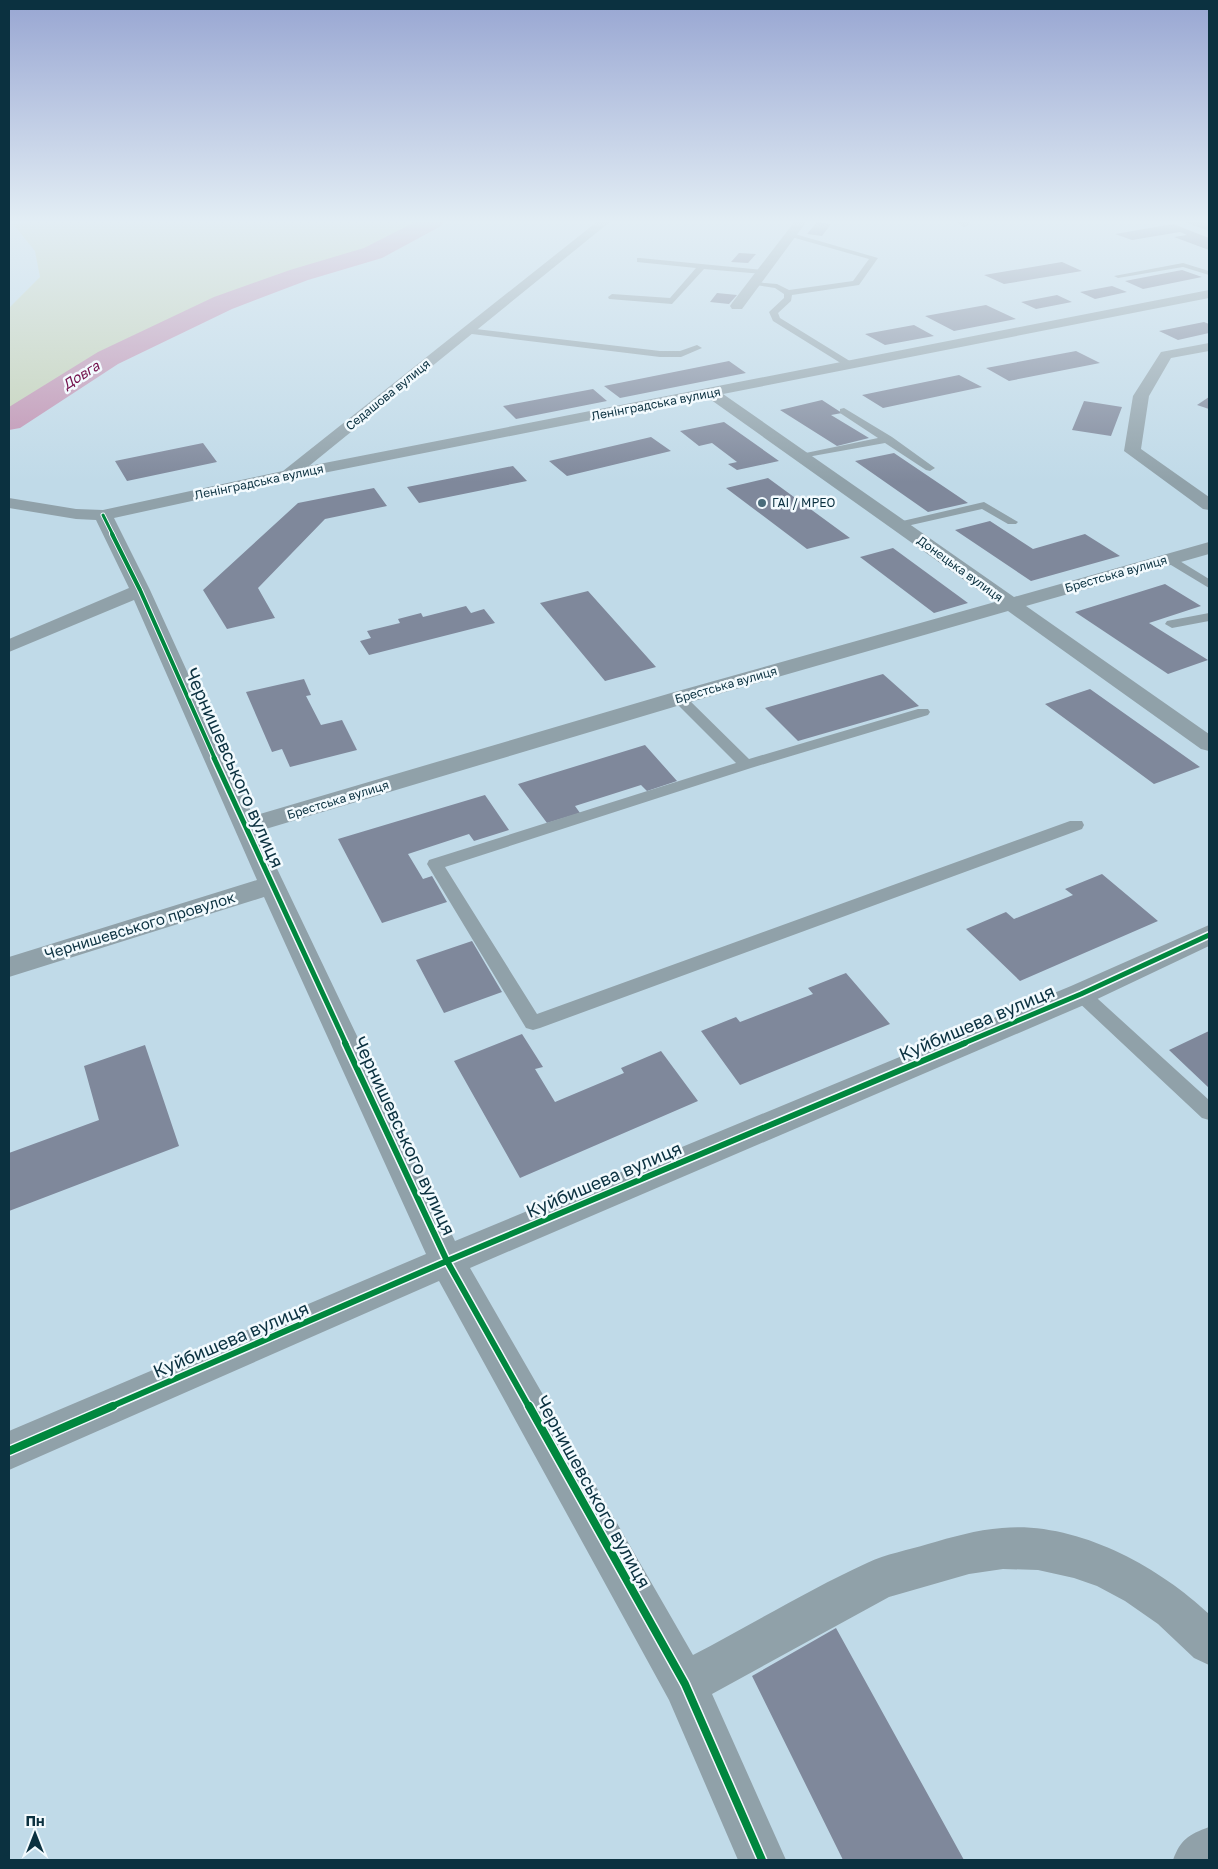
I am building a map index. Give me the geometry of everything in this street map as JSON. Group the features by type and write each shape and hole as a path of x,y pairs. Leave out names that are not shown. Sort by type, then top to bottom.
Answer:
{"street":[{"name":"Седашова вулиця","path":"288,475 495,308"},
{"name":"Ленінградська вулиця","path":"9,503 76,514 103,515 288,475 1137,308"},
{"path":"1209,347 1166,355 1141,396 1132,451 1209,505"},
{"name":"Донецька вулиця","path":"711,393 800,458 1209,744"},
{"name":"Чернишевського вулиця","path":"103,515 140,590 245,828 447,1261 685,1684 762,1860"},
{"name":"Брестська вулиця","path":"245,828 679,698 1209,548"},
{"path":"9,646 140,590"},
{"name":"Чернишевського провулок","path":"9,966 272,885"},
{"name":"Куйбишева вулиця","path":"9,1451 447,1261 1081,994 1209,935"},
{"path":"685,1684 881,1578 969,1553 1003,1548 1038,1549 1074,1557 1107,1569 1140,1586 1173,1609 1209,1642"},
{"path":"1197,1860 1209,1851"}],"lane":[{"path":"777,308 773,312 776,319 850,365"},
{"path":"467,331 660,354 680,354 697,348"},
{"path":"844,411 930,468"},
{"path":"800,458 888,439"},
{"path":"898,525 984,505 1012,522"},
{"path":"1170,559 1209,584"},
{"path":"1172,624 1209,617"},
{"path":"679,698 746,765"},
{"path":"923,712 746,765 435,864 533,1023 1076,825"},
{"path":"1081,994 1209,1112"}],"green space":[{"path":"9,308 214,308 160,339 117,359 60,395 9,417"}],"building":[{"path":"968,308 993,308 1016,319 954,331 925,316"},
{"path":"1204,322 1209,324 1209,333 1178,340 1159,331"},
{"path":"914,325 934,336 885,345 865,334"},
{"path":"1076,351 1100,363 1009,381 986,368"},
{"path":"729,361 746,373 620,398 604,386"},
{"path":"959,375 982,387 883,408 862,395"},
{"path":"593,389 607,401 516,419 503,406"},
{"path":"1209,397 1209,409 1197,405"},
{"path":"822,400 842,413 831,415 869,438 837,446 780,410"},
{"path":"1084,401 1122,407 1111,436 1072,430"},
{"path":"724,422 779,461 737,470 728,464 737,462 712,443 699,446 680,431"},
{"path":"651,437 671,451 567,476 549,461"},
{"path":"203,443 217,462 127,481 115,461"},
{"path":"894,453 968,503 928,512 855,461"},
{"path":"513,466 527,481 419,503 407,487"},
{"path":"768,478 850,538 807,549 726,488"},
{"path":"374,488 387,506 325,519 258,588 275,618 227,629 203,590 298,503"},
{"path":"990,521 1033,549 1085,534 1120,556 1031,581 955,530"},
{"path":"893,548 968,603 934,613 860,557"},
{"path":"1165,584 1201,606 1149,623 1208,660 1168,674 1075,612"},
{"path":"588,591 656,667 605,681 540,603"},
{"path":"466,606 471,613 484,609 495,623 369,655 360,641 371,638 367,631 400,623 398,619 421,613 423,617"},
{"path":"883,674 919,706 798,741 765,708"},
{"path":"304,679 311,695 306,696 321,725 342,720 357,750 290,767 282,749 272,752 246,692"},
{"path":"1090,689 1200,767 1154,784 1045,704"},
{"path":"645,745 677,781 647,791 641,785 575,806 580,813 547,823 518,784"},
{"path":"485,795 509,830 474,841 469,834 408,854 423,879 432,876 447,902 382,923 338,839"},
{"path":"1102,874 1158,921 1020,981 966,929 1006,912 1014,919 1073,895 1065,889"},
{"path":"472,941 502,992 444,1013 416,960"},
{"path":"846,973 890,1024 740,1085 701,1031 736,1017 740,1022 813,994 808,988"},
{"path":"1209,1031 1209,1088 1169,1050"},
{"path":"522,1034 543,1067 535,1069 555,1102 624,1073 621,1068 661,1051 698,1101 520,1178 454,1061"},
{"path":"145,1045 179,1146 9,1211 9,1153 99,1120 84,1066"},
{"path":"836,1628 964,1860 843,1860 752,1676"}],"waterway":[{"name":"Довга","path":"9,421 108,358 212,308"}],"cycle path":[{"path":"103,515 140,590 245,827 447,1261 685,1684 762,1860"},
{"path":"9,1451 447,1261 1081,994 1209,935"}],"place":[{"name":"ГАІ / МРЕО","path":"762,503"}]}
